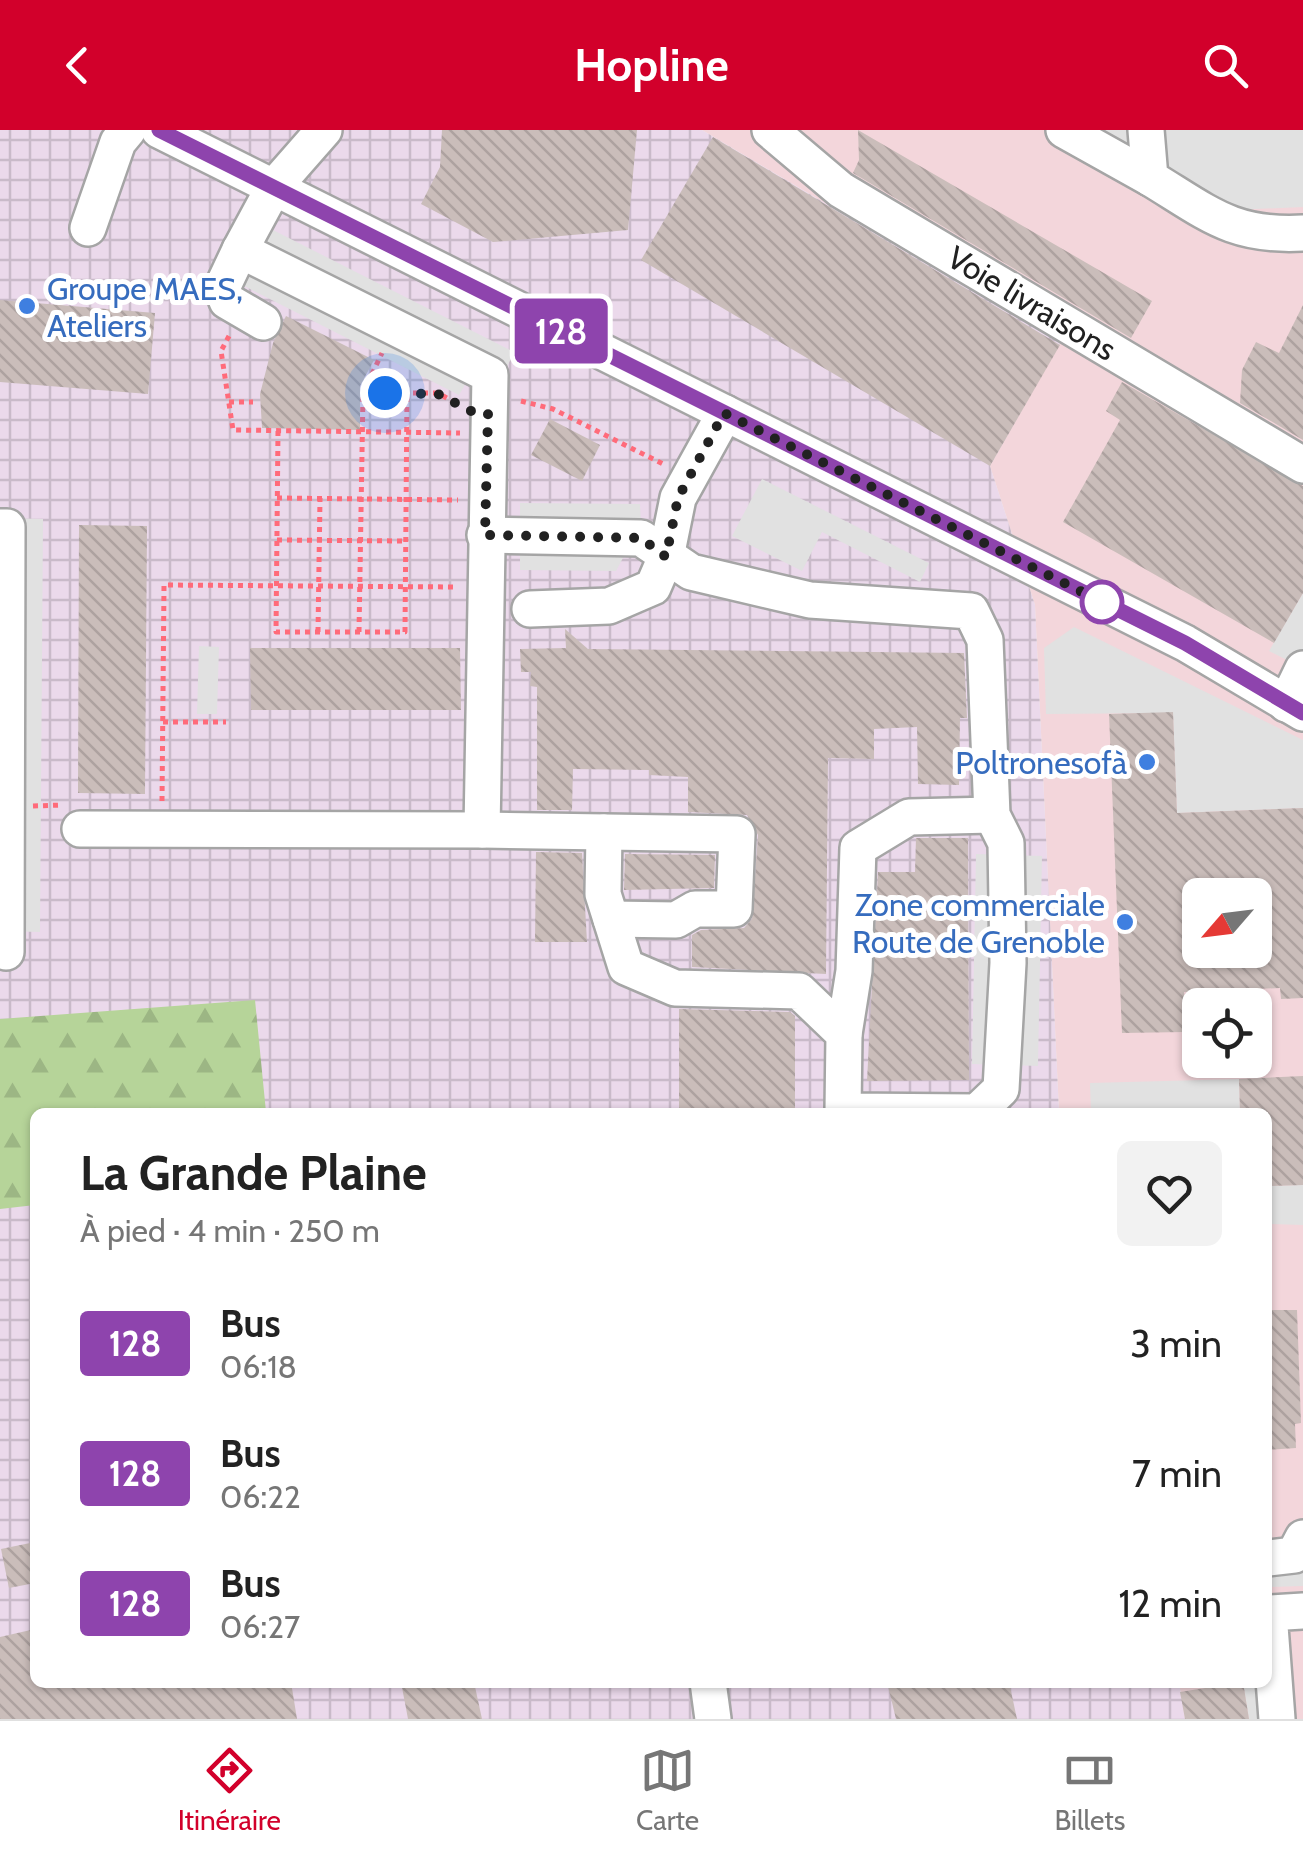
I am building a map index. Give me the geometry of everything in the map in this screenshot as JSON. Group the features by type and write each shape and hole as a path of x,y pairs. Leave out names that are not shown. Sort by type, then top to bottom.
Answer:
{"street":[{"path":"88,228 118,142 128,130"},
{"path":"252,316 227,301 222,288 274,187 324,130"},
{"name":"Voie livraisons","path":"770,130 841,190 1303,465"},
{"path":"1064,130 1225,224 1254,234 1303,233"},
{"path":"1146,130 1150,178"},
{"path":"175,134 1185,643 1298,692"},
{"path":"240,250 490,376 482,830"},
{"path":"530,608 609,606 653,588 666,557 678,498 724,413"},
{"path":"0,527 7,527 6,952"},
{"path":"485,535 641,538 691,572 810,600 971,610 984,640 992,815 1006,843 1008,963 1001,1089 981,1108"},
{"path":"843,1108 844,1034 854,971 858,848 909,817 992,815"},
{"path":"80,830 738,834 734,909 695,909 676,920 611,919"},
{"path":"604,832 603,894 626,967 676,988 800,990 844,1034"},
{"path":"1272,1558 1294,1555 1303,1538"},
{"path":"1272,1612 1303,1611"},
{"path":"1272,1652 1277,1719"},
{"path":"709,1688 712,1719"}],"path":[{"path":"252,316 221,351 233,430 406,432 488,424 500,414 500,398 508,395 553,409 665,464 661,474"},
{"path":"359,632 363,393 394,328"},
{"path":"363,393 438,394 488,424"},
{"path":"278,431 276,632 405,632 407,393"},
{"path":"229,402 253,402"},
{"path":"278,498 486,500"},
{"path":"318,632 320,498"},
{"path":"277,540 405,541"},
{"path":"162,829 164,585 484,588"},
{"path":"162,722 226,722"},
{"path":"6,806 67,805 80,830"}],"shaded area":[{"path":"0,130 702,130 1060,343 990,466 1035,605 1059,1108 30,1108 30,1688 1180,1688 1185,1719 0,1719"},
{"name":"Zone commerciale Route de Grenoble","path":"702,130 1303,130 1303,1719 1185,1719 1180,1688 1272,1688 1272,1108 1059,1108 1035,605 990,466 1060,343"},
{"path":"1089,130 1303,130 1303,207 1232,210"},
{"path":"271,229 514,352 506,369 469,378 459,395 244,286"},
{"path":"762,479 929,563 920,582 822,532 802,571 732,536"},
{"path":"520,503 640,504 641,524 616,571 520,570"},
{"path":"0,518 43,519 40,932 0,931"},
{"path":"1303,593 1303,668 1269,651"},
{"path":"1074,627 1303,740 1303,808 1177,813 1173,713 1046,714 1044,648"},
{"path":"199,646 219,647 217,714 197,714"},
{"path":"976,854 1042,856 1038,1066 972,1064"},
{"path":"1239,1079 1240,1108 1091,1108 1090,1083"},
{"path":"1303,1185 1303,1225 1272,1224 1272,1186"},
{"path":"1303,1567 1303,1586 1272,1587 1272,1569"},
{"path":"1244,1688 1263,1688 1268,1719 1249,1719"}],"green space":[{"path":"255,1000 266,1108 30,1108 30,1206 0,1209 0,1019"}],"building":[{"path":"442,130 637,130 628,230 493,242 421,204 440,167"},
{"path":"858,130 1152,301 1131,338 853,173 859,160"},
{"path":"713,137 1060,345 990,466 641,260"},
{"path":"0,300 155,313 148,394 0,382"},
{"path":"1303,305 1303,440 1240,403 1242,370 1256,342 1279,353"},
{"path":"286,316 374,360 360,386 360,430 262,428 260,394 273,343"},
{"path":"1122,382 1303,486 1303,593 1274,643 1063,522 1120,420 1106,411"},
{"path":"550,419 600,445 582,481 531,455"},
{"path":"79,525 147,526 145,794 78,793"},
{"path":"565,629 588,649 964,653 967,718 960,718 959,785 918,784 917,727 874,729 874,759 828,758 826,974 692,967 692,935 701,930 744,928 752,919 758,835 747,815 688,812 688,777 649,775 649,770 573,769 572,810 537,810 537,687 530,686 531,672 521,672 520,649 566,648"},
{"path":"250,648 460,648 461,710 251,710"},
{"path":"1173,712 1177,813 1303,808 1303,998 1281,999 1280,988 1182,988 1182,1032 1122,1033 1109,714"},
{"path":"916,838 968,838 969,1080 867,1081 878,872 915,872"},
{"path":"536,852 582,853 587,942 535,942"},
{"path":"625,854 715,855 714,888 624,890"},
{"path":"679,1009 790,1012 795,1016 795,1108 679,1108"},
{"path":"1303,1076 1303,1185 1272,1186 1272,1108 1240,1108 1239,1079"},
{"path":"1272,1310 1297,1310 1301,1423 1295,1424 1296,1448 1272,1450"},
{"path":"30,1543 30,1584 9,1588 1,1549"},
{"path":"30,1630 30,1688 292,1688 297,1719 0,1719 0,1637"},
{"path":"402,1688 475,1688 482,1719 408,1719"},
{"path":"888,1688 1010,1688 1017,1719 896,1719"},
{"path":"1244,1688 1249,1719 1185,1719 1180,1692"}],"bus line":[{"name":"128","path":"159,130 1185,643 1303,713"}],"place":[{"name":"Groupe MAES, Ateliers","path":"27,306"},
{"name":"Poltronesofà","path":"1147,762"},
{"name":"Zone commerciale Route de Grenoble","path":"1125,922"}],"route":[{"path":"385,393 438,394 477,414 488,414 485,535 641,538 666,557 678,498 724,413 1102,602"}]}
